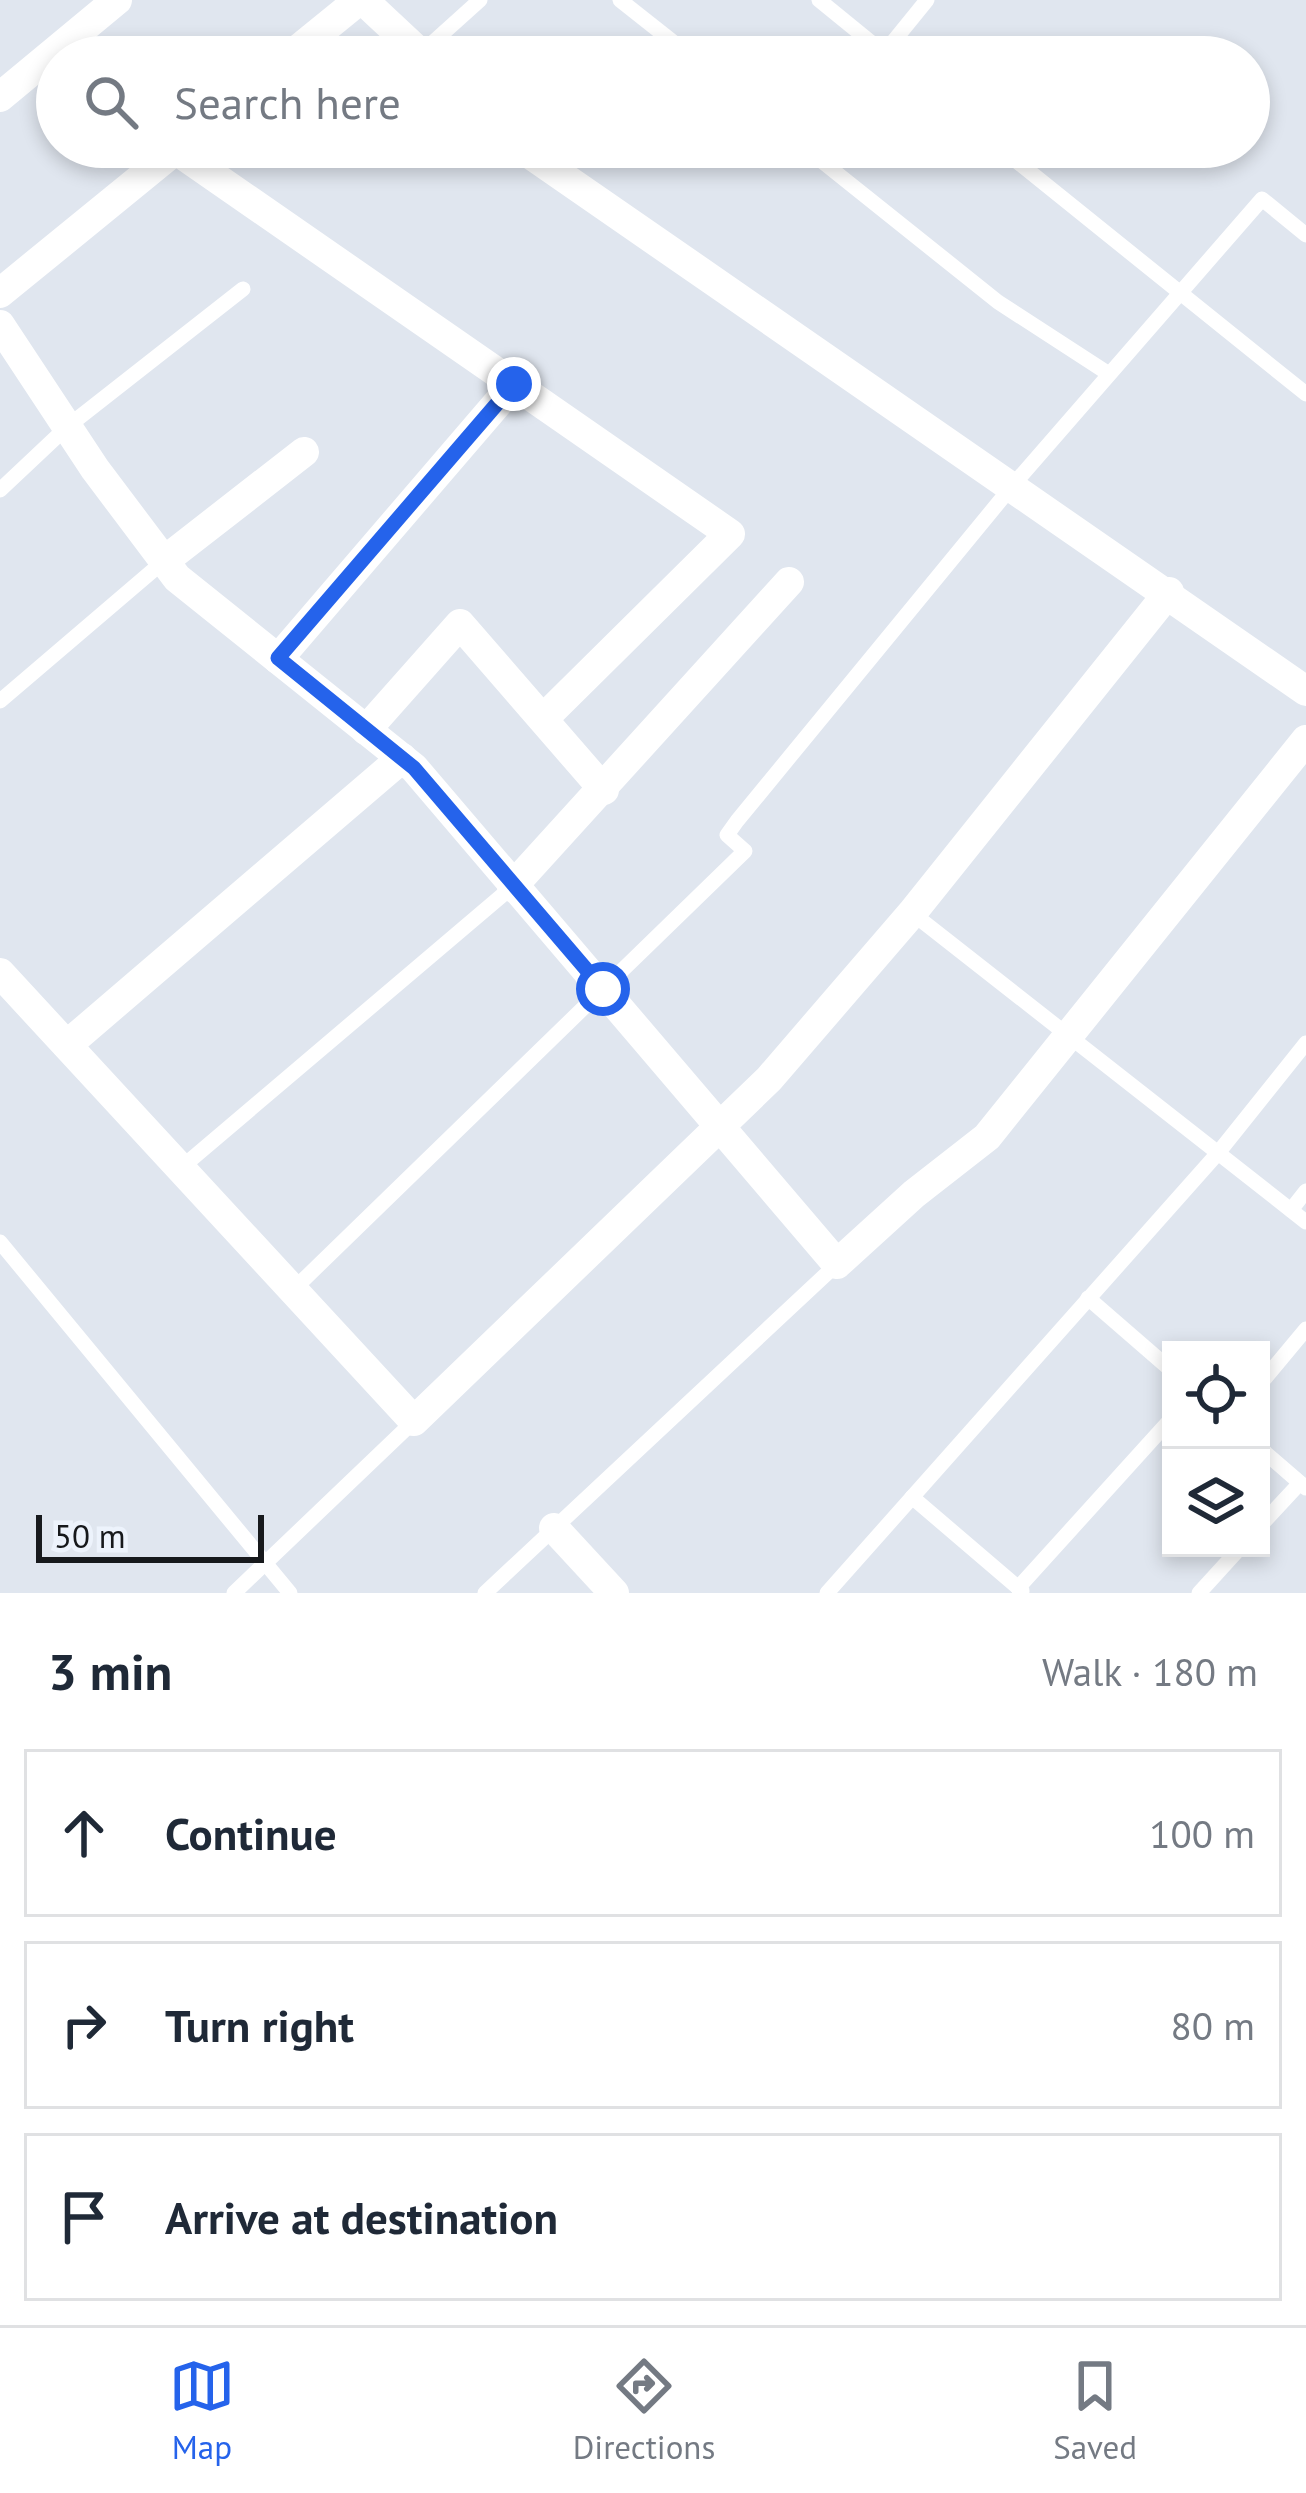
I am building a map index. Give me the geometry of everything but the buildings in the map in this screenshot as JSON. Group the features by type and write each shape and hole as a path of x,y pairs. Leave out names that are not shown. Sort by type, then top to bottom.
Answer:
{"street":[{"path":"74,36 117,0"},
{"path":"316,36 361,0 401,36"},
{"path":"0,97 36,67"},
{"path":"0,293 153,168"},
{"path":"206,168 730,534 544,718"},
{"path":"551,168 1306,692"},
{"path":"0,326 164,561 402,758 838,1264 914,1194 987,1137 1306,740"},
{"path":"278,658 514,384"},
{"path":"164,561 304,452"},
{"path":"512,887 789,583"},
{"path":"0,973 414,1421 769,1079 912,913 1168,592"},
{"path":"366,730 460,624 604,790"},
{"path":"67,1045 402,758"},
{"path":"554,1528 614,1593"}],"lane":[{"path":"442,36 480,0"},
{"path":"620,0 665,36"},
{"path":"819,0 864,36"},
{"path":"901,36 927,0"},
{"path":"830,168 998,302 1109,374"},
{"path":"1025,168 1306,394"},
{"path":"293,1290 745,851 727,835 737,821 1013,485 1262,199 1306,235"},
{"path":"0,490 68,427 243,289"},
{"path":"0,701 164,561"},
{"path":"181,1168 512,887"},
{"path":"912,913 1306,1222"},
{"path":"827,1593 1217,1153 1306,1043"},
{"path":"1291,1210 1306,1191"},
{"path":"0,1242 290,1593"},
{"path":"484,1593 838,1264"},
{"path":"1088,1298 1162,1362"},
{"path":"1270,1372 1306,1329"},
{"path":"234,1593 414,1421"},
{"path":"912,1497 1022,1591 1162,1429"},
{"path":"1262,1449 1303,1485 1270,1517"},
{"path":"1198,1593 1232,1557"}],"route":[{"path":"514,384 278,658 414,768 603,989"}]}
